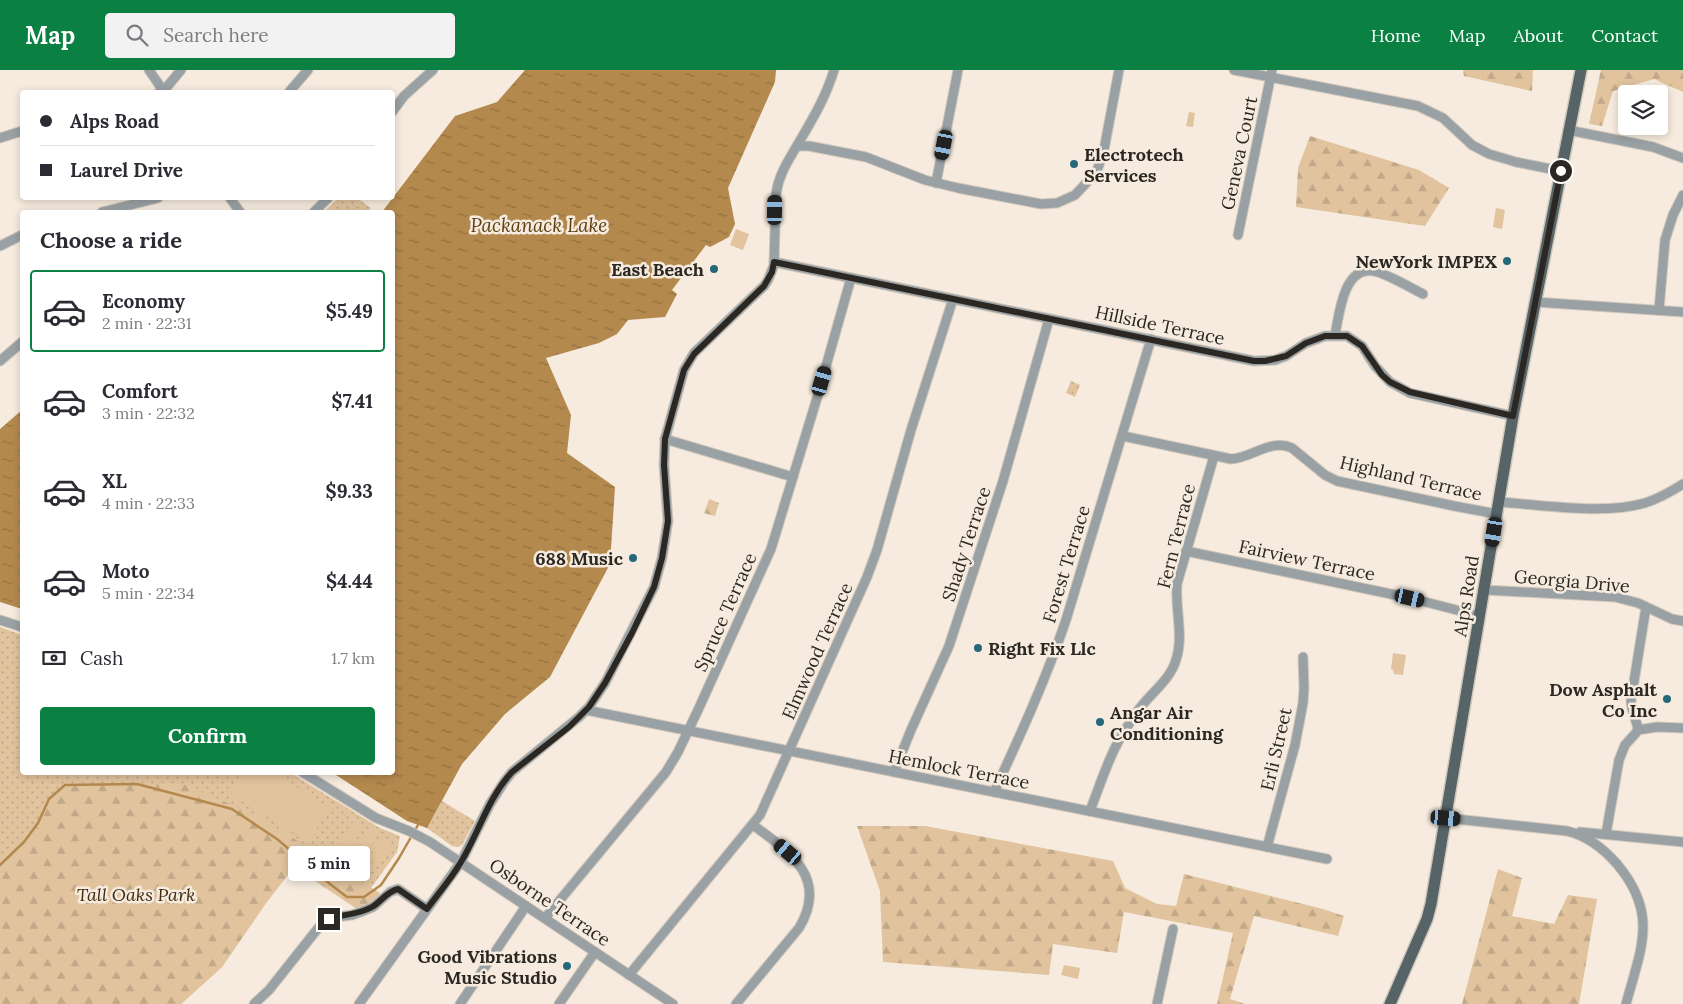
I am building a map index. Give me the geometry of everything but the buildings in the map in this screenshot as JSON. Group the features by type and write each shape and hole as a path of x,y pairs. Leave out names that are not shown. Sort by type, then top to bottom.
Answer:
{"main road":[{"name":"Alps Road","path":"1390,1004 1426,919 1436,879 1513,416 1581,70"}],"street":[{"path":"149,70 161,90"},
{"path":"164,90 181,70"},
{"path":"291,90 308,70"},
{"path":"395,108 404,96 433,70"},
{"path":"359,1004 461,862 490,804 504,782 512,772 569,727 586,710 605,683 632,633 658,575 662,558 668,521 664,465 665,439 688,361 764,286 772,272 778,183 785,164 823,100 834,70"},
{"path":"936,183 958,70"},
{"path":"797,146 809,146 866,157 936,183 1041,204 1056,204 1075,195 1090,180 1101,159 1119,70"},
{"path":"1234,70 1271,74 1418,106 1443,118 1472,145 1489,154 1516,162 1561,171"},
{"name":"Geneva Court","path":"1238,235 1271,74"},
{"path":"1568,130 1653,147 1683,158"},
{"path":"0,138 20,132"},
{"path":"1659,310 1665,240 1673,215 1683,196"},
{"path":"110,210 150,200"},
{"path":"316,210 326,200"},
{"path":"0,246 20,236"},
{"name":"Hillside Terrace","path":"774,262 1254,361 1265,361 1286,356 1315,339 1335,335"},
{"path":"1423,294 1375,271 1361,272 1350,282 1346,289 1335,335 1347,336 1362,346 1382,375 1398,388 1513,416"},
{"name":"Spruce Terrace","path":"545,918 666,772 689,730 766,560 793,477 851,278"},
{"name":"Elmwood Terrace","path":"629,975 760,816 867,577 877,550 911,430 954,299"},
{"path":"1535,302 1683,312"},
{"name":"Shady Terrace","path":"894,772 949,646 1003,481 1049,318"},
{"name":"Forest Terrace","path":"994,792 1051,663 1066,620 1151,339"},
{"path":"0,361 20,344"},
{"name":"Highland Terrace","path":"1123,436 1231,459 1239,458 1271,446 1285,445 1292,448 1325,475 1336,481 1498,508"},
{"path":"665,439 793,477"},
{"name":"Fern Terrace","path":"1090,811 1112,755 1125,729 1139,709 1169,677 1176,662 1180,628 1176,595 1177,584 1214,456"},
{"path":"1498,508 1616,507 1646,502 1683,484"},
{"name":"Fairview Terrace","path":"1186,551 1410,598 1480,616"},
{"name":"Georgia Drive","path":"1485,590 1615,597 1629,600 1661,615 1683,620"},
{"path":"1606,834 1618,760 1625,745 1638,730 1638,725 1631,708 1631,700 1646,607"},
{"path":"0,620 20,626"},
{"name":"Erli Street","path":"1267,847 1290,765 1300,720 1304,688 1303,657"},
{"name":"Hemlock Terrace","path":"586,710 1327,860"},
{"path":"1638,730 1657,727 1683,728"},
{"name":"Osborne Terrace","path":"307,775 363,811 430,842 596,952 629,975 659,1000 674,1004"},
{"path":"1446,818 1683,842"},
{"path":"736,1004 799,928 804,920 810,901 809,882 802,867 788,852 753,825"},
{"path":"1567,830 1598,844 1611,857 1628,878 1640,904 1644,928 1643,937 1626,1004"},
{"path":"254,1004 269,990 318,927 329,919 363,912 373,907 390,892 398,889 427,909"},
{"path":"460,1004 526,906"},
{"path":"1157,1004 1173,929"},
{"path":"559,1004 596,952"}],"green space":[{"path":"1463,70 1533,70 1532,91 1464,76"},
{"path":"1601,70 1683,70 1683,92 1654,79 1634,85 1618,85 1618,90 1613,91 1602,126 1589,124"},
{"path":"1189,112 1195,113 1193,127 1186,126"},
{"path":"1310,136 1419,170 1449,188 1425,226 1296,207 1298,168"},
{"path":"336,200 360,200 371,208 369,210 326,210"},
{"path":"1496,208 1505,210 1502,229 1493,227"},
{"path":"736,229 749,234 743,250 730,245"},
{"path":"1071,381 1080,385 1075,397 1066,393"},
{"path":"709,499 719,503 715,516 704,513"},
{"name":"Tall Oaks Park","path":"0,627 20,634 20,775 294,775 380,828 400,836 397,852 371,888 381,894 369,904 294,867 266,903 222,967 181,1004 0,1004"},
{"path":"1393,653 1406,655 1403,675 1394,674 1391,669"},
{"path":"243,775 276,775 330,808 308,842 231,794"},
{"name":"Tall Oaks Park","path":"181,783 260,817 381,894 369,904 357,909 294,867 266,903 222,967 181,1004 0,1004 0,865 24,842 38,823 49,799 65,785"},
{"path":"442,801 475,821 462,845 458,847 452,846 427,828"},
{"path":"354,820 364,826 350,849 340,842"},
{"path":"857,826 925,826 1113,861 1125,888 1157,904 1176,906 1184,874 1344,916 1338,936 1254,916 1230,999 1245,1004 1217,1004 1233,933 1124,912 1117,953 1053,944 1049,975 883,962 880,891"},
{"path":"368,829 378,835 364,857 354,851"},
{"path":"382,838 392,844 378,866 368,860"},
{"path":"1498,869 1522,878 1512,916 1554,924 1568,895 1597,899 1579,1004 1462,1004"},
{"path":"1064,965 1080,968 1078,979 1061,975"}],"water":[{"name":"Packanack Lake","path":"525,70 776,70 775,82 728,188 735,224 729,237 710,247 706,245 672,290 677,294 665,317 628,320 617,334 599,343 546,358 571,415 567,453 615,487 610,564 550,677 505,714 462,764 427,828 407,821 336,775 395,775 395,210 384,210 391,200 395,200 395,195 455,116 497,102"},
{"path":"20,412 20,608 0,602 0,429"}],"waterway":[{"path":"0,865 24,842 38,823 49,799 65,785 137,784 232,809 277,839 347,897 364,897 381,885 418,825"}],"place":[{"name":"Electrotech Services","path":"1074,164"},
{"name":"NewYork IMPEX","path":"1507,261"},
{"name":"East Beach","path":"714,269"},
{"name":"688 Music","path":"633,558"},
{"name":"Right Fix Llc","path":"978,648"},
{"name":"Dow Asphalt Co Inc","path":"1667,699"},
{"name":"Angar Air Conditioning","path":"1100,722"},
{"name":"Good Vibrations Music Studio","path":"567,966"}],"route":[{"path":"329,919 363,912 373,907 390,892 398,889 427,909 461,862 496,792 512,772 569,727 598,696 632,633 658,575 668,521 663,452 667,428 684,370 694,354 764,286 772,272 774,262 1254,361 1275,360 1296,351 1306,343 1325,336 1347,336 1362,346 1382,375 1398,388 1513,416 1561,171"}]}
